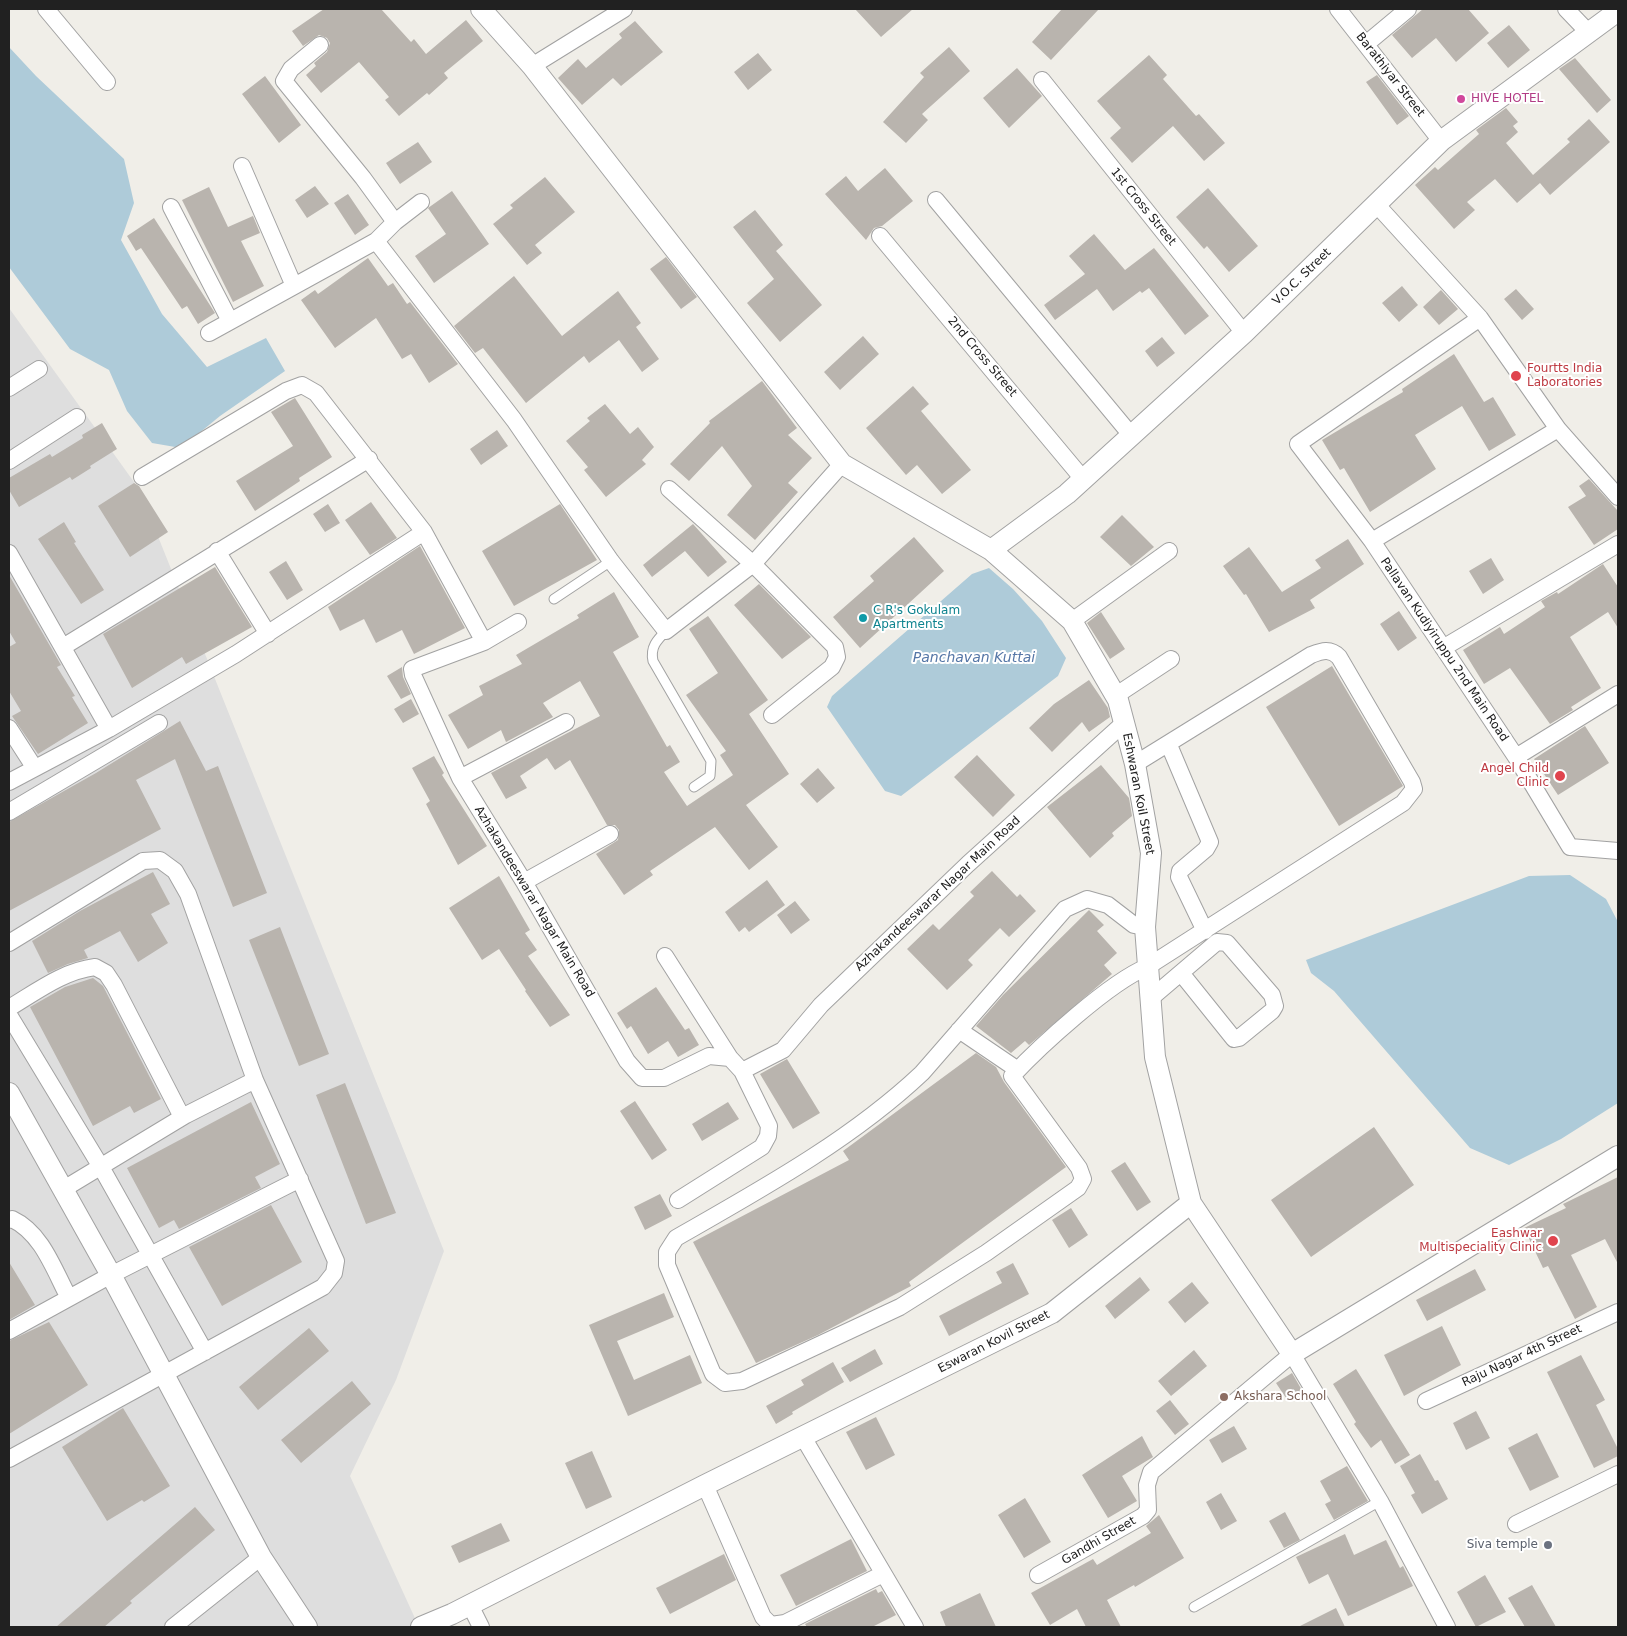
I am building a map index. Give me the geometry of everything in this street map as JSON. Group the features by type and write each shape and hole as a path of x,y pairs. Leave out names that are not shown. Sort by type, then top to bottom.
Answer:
{"street":[{"path":"46,9 108,82"},
{"path":"376,241 514,420 611,561 666,631 753,564 842,464 532,66 481,9"},
{"path":"532,66 624,9"},
{"name":"Barathiyar Street","path":"1338,9 1441,141"},
{"path":"1366,44 1408,9"},
{"path":"1566,9 1589,33"},
{"name":"V.O.C. Street","path":"991,550 1067,494 1131,436 1244,333 1441,141 1618,11"},
{"path":"320,45 291,69 284,81 363,178 395,222"},
{"name":"1st Cross Street","path":"1042,80 1244,333"},
{"path":"242,166 294,286"},
{"path":"936,200 1131,436"},
{"path":"209,333 376,241 395,222 421,202"},
{"path":"1376,204 1480,318 1558,429 1618,497"},
{"path":"171,207 230,321"},
{"name":"2nd Cross Street","path":"880,236 1083,479"},
{"name":"Pallavan Kudiyiruppu 2nd Main Road","path":"1480,318 1298,444 1372,541 1516,757 1570,847 1618,850"},
{"path":"9,388 39,369"},
{"path":"142,478 286,391 302,385 316,393 424,532 484,642 518,622"},
{"path":"9,460 78,417"},
{"path":"1372,541 1558,429"},
{"path":"63,647 369,459"},
{"name":"Eshwaran Koil Street","path":"842,464 991,550 1072,621 1115,696 1135,764 1151,853 1145,927 1155,1057 1191,1203 1292,1354"},
{"path":"669,489 753,564 835,647 836,657 832,667 772,714"},
{"path":"9,782 34,767 109,729 268,634 424,532"},
{"path":"1443,648 1618,544"},
{"path":"1072,621 1169,550"},
{"path":"217,551 268,634"},
{"path":"9,553 109,729"},
{"name":"Azhakandeeswarar Nagar Main Road","path":"484,642 412,669 460,778 524,882 627,1061 642,1078 664,1078 709,1056 730,1058"},
{"path":"1135,764 1169,745 1311,655 1326,650 1334,652 1339,657 1412,782 1414,789 1403,803 1205,931 1147,967 1133,973 1070,1022 1012,1076 1080,1168 1083,1179 1078,1188 986,1253 900,1308 742,1381 725,1383 714,1374 667,1266 667,1252 676,1238 786,1175 899,1095 922,1073 1065,909 1088,899 1108,905 1134,925 1145,927"},
{"path":"1115,696 1171,659"},
{"path":"1516,757 1618,694"},
{"path":"460,778 566,722"},
{"path":"9,812 158,723"},
{"name":"Azhakandeeswarar Nagar Main Road","path":"742,1071 783,1050 821,1005 954,877 1124,723"},
{"path":"9,728 34,767"},
{"path":"1169,745 1210,842 1206,849 1180,871 1179,877 1205,931"},
{"path":"524,882 610,834"},
{"path":"9,942 144,861 160,860 175,871 188,894 256,1080 336,1261 334,1273 323,1287 9,1459"},
{"path":"1150,999 1217,942 1227,943 1272,995 1275,1006 1272,1011 1239,1038 1234,1039 1181,973"},
{"path":"665,956 730,1058 742,1071 769,1126 762,1147 678,1200"},
{"path":"9,1008 58,978 80,969 95,967 100,970 114,985 182,1118"},
{"path":"9,1015 101,1166 205,1352"},
{"path":"959,1030 1018,1070"},
{"path":"62,1190 182,1118 256,1080"},
{"path":"9,1093 111,1275 261,1557 307,1627"},
{"path":"1447,1627 1380,1501 1292,1354 1618,1156"},
{"path":"9,1331 151,1254 300,1179"},
{"name":"Eswaran Kovil Street","path":"422,1627 470,1605 705,1485 1052,1313 1191,1203"},
{"path":"9,1220 12,1219 25,1225 42,1247 69,1298"},
{"name":"Raju Nagar 4th Street","path":"1426,1401 1618,1312"},
{"name":"Gandhi Street","path":"1038,1575 1143,1516 1148,1510 1147,1485 1151,1472 1292,1354"},
{"path":"803,1437 915,1627"},
{"path":"1516,1524 1618,1474"},
{"path":"705,1485 763,1617 771,1625 785,1623 883,1574"},
{"path":"173,1627 261,1557"},
{"path":"470,1605 481,1627"}],"lane":[{"path":"554,599 611,561"},
{"path":"666,631 655,642 651,652 653,660 711,761 710,776 694,787"},
{"path":"1194,1607 1380,1501"}],"shaded area":[{"path":"9,308 139,489 444,1251 396,1380 350,1476 419,1627 9,1627"}],"water":[{"path":"9,47 36,76 124,159 134,203 121,240 162,314 207,367 266,338 285,371 220,416 181,448 152,443 127,411 109,370 70,349 9,267"},
{"name":"Panchavan Kuttai","path":"989,568 1013,589 1042,621 1066,658 1058,676 901,796 885,791 827,707 832,696 972,574"},
{"path":"1570,875 1606,899 1618,922 1618,1103 1561,1139 1509,1165 1470,1148 1334,991 1311,973 1306,960 1529,876"}],"building":[{"path":"324,9 381,9 411,42 414,39 426,54 466,20 483,41 444,73 448,78 429,95 427,93 399,116 385,100 389,97 359,62 321,93 306,75 316,66 314,63 327,52 330,43 327,38 319,35 303,46 292,31"},
{"path":"855,9 913,9 881,37"},
{"path":"1062,9 1099,9 1051,60 1032,42"},
{"path":"1423,9 1468,9 1489,33 1456,62 1436,38 1412,58 1392,35"},
{"path":"635,21 663,52 621,86 613,78 582,105 558,78 578,59 586,68 622,38 619,34"},
{"path":"1509,25 1530,50 1508,68 1487,43"},
{"path":"949,47 970,71 922,114 928,120 906,143 883,122 924,77 920,73"},
{"path":"758,53 772,70 748,90 734,72"},
{"path":"1149,55 1167,75 1163,79 1196,116 1199,114 1225,143 1204,161 1173,126 1132,163 1110,138 1121,128 1097,101"},
{"path":"1575,58 1611,100 1597,113 1559,69"},
{"path":"1017,68 1042,96 1009,128 983,98"},
{"path":"1377,75 1409,116 1397,125 1366,82"},
{"path":"265,76 301,125 279,143 242,94"},
{"path":"1506,108 1518,122 1513,126 1518,132 1506,143 1533,175 1570,142 1567,139 1589,119 1610,142 1550,195 1540,183 1517,203 1495,179 1467,202 1475,210 1454,229 1415,185 1435,167 1438,170 1479,134 1476,130"},
{"path":"418,142 432,162 400,184 386,163"},
{"path":"885,168 913,201 882,226 874,228 866,240 825,194 846,176 858,191"},
{"path":"545,177 575,212 535,245 542,253 527,265 493,224 513,208 510,205"},
{"path":"315,186 329,204 307,218 295,200"},
{"path":"209,187 228,227 253,216 260,233 241,241 264,286 233,302 182,200"},
{"path":"1208,188 1258,246 1229,272 1207,246 1204,249 1176,217"},
{"path":"452,191 489,244 434,283 415,256 446,234 428,208"},
{"path":"348,194 369,225 355,235 334,203"},
{"path":"755,210 783,245 776,251 822,305 780,342 747,303 774,279 733,227"},
{"path":"154,218 215,313 198,324 187,306 182,309 141,248 136,251 127,236"},
{"path":"1094,234 1125,270 1154,248 1209,316 1185,335 1149,288 1142,293 1140,291 1113,311 1097,289 1055,320 1044,305 1085,274 1069,256"},
{"path":"666,257 697,297 681,309 650,269"},
{"path":"368,258 388,286 393,283 407,304 410,302 458,364 429,383 411,354 402,359 376,318 335,348 301,300 315,290 318,294"},
{"path":"514,276 562,336 618,291 641,323 636,327 659,359 642,372 619,340 589,363 584,356 526,403 483,348 475,353 454,326"},
{"path":"1402,286 1418,305 1399,322 1382,303"},
{"path":"1516,289 1534,309 1522,320 1504,299"},
{"path":"1441,290 1458,309 1439,325 1423,307"},
{"path":"863,336 879,354 840,390 824,372"},
{"path":"1162,337 1175,353 1157,367 1145,351"},
{"path":"1454,354 1484,402 1493,397 1516,435 1489,451 1462,406 1415,435 1436,469 1370,512 1344,468 1340,470 1322,440 1403,392 1402,389"},
{"path":"762,381 797,428 788,435 812,458 788,483 798,492 755,540 727,515 752,486 722,446 689,481 670,464 710,423 709,421"},
{"path":"913,386 929,404 921,411 971,470 942,494 917,465 906,475 866,428"},
{"path":"295,398 332,457 299,478 300,481 255,511 236,481 293,446 271,412"},
{"path":"605,404 630,434 638,427 654,447 642,460 646,464 606,497 584,470 588,467 566,441 590,421 587,418"},
{"path":"102,423 117,449 72,480 70,477 19,507 9,490 9,478 50,454 52,457 83,438 82,435"},
{"path":"497,430 508,446 481,465 470,449"},
{"path":"1589,479 1618,511 1618,529 1594,545 1568,507 1586,496 1579,486"},
{"path":"134,483 139,486 168,532 130,557 98,506"},
{"path":"371,502 397,538 370,555 345,520"},
{"path":"328,504 340,523 325,532 313,514"},
{"path":"560,504 597,560 514,606 482,551"},
{"path":"1122,515 1154,547 1131,566 1100,537"},
{"path":"64,522 76,542 74,543 104,590 81,604 38,539"},
{"path":"693,524 727,562 708,577 685,551 652,577 643,565"},
{"path":"914,537 944,571 860,648 833,617 874,581 870,576"},
{"path":"1348,539 1364,564 1310,600 1315,608 1269,632 1246,594 1244,595 1223,566 1249,547 1282,592 1321,568 1315,560"},
{"path":"420,546 465,628 414,654 402,630 376,643 364,619 340,631 328,607"},
{"path":"1491,558 1504,580 1483,594 1469,571"},
{"path":"286,561 303,590 287,600 269,572"},
{"path":"1603,564 1618,587 1618,628 1608,612 1570,637 1601,688 1571,707 1573,710 1550,724 1510,668 1484,684 1463,650 1500,627 1504,634 1545,607 1541,601 1557,592 1558,594"},
{"path":"215,567 252,627 186,664 182,657 132,688 103,634"},
{"path":"9,575 61,665 57,667 75,696 72,697 88,723 38,754 12,716 21,711 9,691 9,647 16,643 9,631"},
{"path":"759,584 811,637 782,659 734,605"},
{"path":"614,592 639,637 613,652 667,747 670,745 680,762 664,772 687,806 733,775 720,755 726,751 686,695 718,673 689,629 708,616 768,700 749,714 789,774 746,805 778,847 749,870 715,827 650,871 653,875 624,895 596,854 618,840 619,830 615,825 607,825 570,760 555,770 547,758 520,776 527,788 506,799 491,773 600,716 580,681 543,703 553,717 506,742 501,730 468,749 448,715 483,695 479,686 522,664 516,655 579,618 577,615"},
{"path":"1399,611 1417,638 1398,651 1380,624"},
{"path":"1101,612 1125,649 1110,659 1087,623"},
{"path":"1332,666 1403,786 1339,826 1266,707"},
{"path":"402,667 403,677 411,694 401,699 387,676"},
{"path":"1089,680 1108,708 1110,717 1089,732 1082,722 1052,752 1029,728 1054,704"},
{"path":"411,699 419,714 403,723 394,709"},
{"path":"180,721 206,771 218,766 267,893 233,907 175,759 136,780 161,829 9,911 9,822 96,773"},
{"path":"1585,726 1609,763 1558,795 1534,759"},
{"path":"977,755 1015,795 993,817 954,777"},
{"path":"434,756 444,773 442,775 487,846 458,865 426,804 430,801 412,768"},
{"path":"1101,765 1129,798 1132,816 1112,833 1114,836 1090,858 1047,807"},
{"path":"818,768 835,788 817,803 800,784"},
{"path":"992,871 1017,897 1020,894 1036,911 1009,937 1000,928 968,960 973,965 947,990 907,949 933,924 939,930 974,896 970,892"},
{"path":"153,872 170,904 151,914 168,943 138,962 120,931 84,950 88,958 48,973 32,941 80,911"},
{"path":"499,876 530,930 525,933 537,950 528,956 570,1015 550,1027 499,949 482,960 449,908"},
{"path":"767,880 785,905 749,932 745,927 739,932 725,912"},
{"path":"795,901 810,920 791,934 777,915"},
{"path":"1089,910 1104,925 1097,931 1117,953 1104,965 1112,974 1029,1045 1025,1041 1011,1053 976,1026 1003,995"},
{"path":"280,927 329,1054 299,1066 249,940"},
{"path":"93,978 103,986 161,1099 134,1113 130,1106 93,1126 30,1007 65,987"},
{"path":"656,987 685,1030 689,1028 699,1045 678,1057 668,1041 648,1054 631,1026 627,1029 617,1013"},
{"path":"976,1053 996,1067 1004,1082 1066,1167 909,1282 911,1286 818,1335 756,1363 693,1242 849,1160 843,1151"},
{"path":"787,1059 820,1113 793,1129 760,1074"},
{"path":"345,1083 396,1213 366,1224 316,1095"},
{"path":"635,1101 667,1150 652,1160 620,1111"},
{"path":"251,1102 280,1164 255,1177 261,1188 179,1229 174,1220 159,1228 127,1168"},
{"path":"728,1102 739,1119 702,1141 692,1124"},
{"path":"1374,1127 1414,1185 1311,1257 1271,1200"},
{"path":"1125,1162 1151,1202 1137,1211 1111,1171"},
{"path":"1618,1177 1618,1264 1605,1239 1571,1255 1597,1307 1575,1319 1548,1266 1543,1268 1524,1228 1566,1208 1563,1204"},
{"path":"660,1194 672,1216 645,1230 634,1207"},
{"path":"271,1205 302,1262 222,1306 189,1247"},
{"path":"1071,1208 1088,1235 1069,1248 1052,1220"},
{"path":"9,1262 35,1305 9,1320"},
{"path":"1013,1263 1029,1294 949,1336 939,1316 1002,1283 996,1272"},
{"path":"1475,1269 1486,1290 1427,1321 1416,1300"},
{"path":"1140,1277 1150,1290 1115,1319 1105,1306"},
{"path":"1192,1282 1209,1303 1185,1323 1168,1302"},
{"path":"664,1293 674,1317 617,1341 634,1380 690,1355 702,1383 628,1416 589,1325"},
{"path":"49,1322 88,1385 9,1434 9,1341"},
{"path":"1442,1326 1461,1365 1404,1396 1384,1355"},
{"path":"309,1328 329,1351 258,1410 239,1387"},
{"path":"875,1349 883,1364 850,1382 841,1368"},
{"path":"1194,1350 1207,1366 1171,1396 1158,1381"},
{"path":"1581,1355 1605,1400 1596,1405 1618,1449 1618,1456 1594,1468 1547,1372"},
{"path":"833,1362 844,1382 792,1412 793,1414 776,1424 766,1406 804,1385 801,1380"},
{"path":"1356,1369 1410,1455 1395,1464 1381,1440 1371,1448 1354,1424 1356,1422 1333,1384"},
{"path":"1292,1373 1303,1392 1288,1401 1276,1383"},
{"path":"352,1381 371,1404 301,1463 281,1440"},
{"path":"1170,1400 1189,1424 1175,1435 1156,1411"},
{"path":"123,1408 170,1486 107,1521 62,1447"},
{"path":"1476,1411 1490,1438 1466,1450 1453,1423"},
{"path":"876,1417 895,1455 866,1470 846,1432"},
{"path":"1234,1426 1247,1449 1222,1463 1209,1440"},
{"path":"1537,1433 1559,1477 1530,1491 1508,1448"},
{"path":"1142,1436 1153,1457 1122,1476 1137,1501 1108,1518 1082,1475"},
{"path":"592,1451 612,1497 586,1509 565,1463"},
{"path":"1420,1454 1435,1481 1438,1480 1448,1499 1422,1514 1411,1495 1415,1493 1400,1466"},
{"path":"1347,1466 1368,1501 1334,1520 1325,1504 1331,1501 1320,1481"},
{"path":"1221,1493 1237,1521 1221,1530 1206,1502"},
{"path":"1025,1498 1051,1542 1024,1558 998,1515"},
{"path":"195,1507 215,1530 130,1601 132,1603 104,1627 56,1627"},
{"path":"1285,1512 1300,1540 1284,1548 1269,1521"},
{"path":"1159,1515 1184,1558 1135,1587 1134,1585 1107,1600 1121,1627 1086,1627 1077,1609 1050,1625 1031,1593 1093,1559 1097,1565 1151,1533 1146,1526"},
{"path":"501,1523 510,1541 459,1563 451,1546"},
{"path":"1345,1534 1354,1555 1386,1540 1400,1568 1403,1566 1413,1586 1348,1616 1328,1574 1309,1584 1296,1557"},
{"path":"851,1539 867,1571 796,1606 780,1575"},
{"path":"724,1554 736,1580 670,1614 656,1588"},
{"path":"1485,1575 1506,1612 1476,1627 1457,1592"},
{"path":"1532,1585 1556,1627 1525,1627 1508,1598"},
{"path":"876,1589 878,1593 882,1591 896,1615 872,1627 807,1627 805,1624"},
{"path":"980,1593 996,1627 946,1627 940,1612"},
{"path":"1336,1608 1345,1627 1298,1627"}],"place":[{"name":"HIVE HOTEL","path":"1461,99"},
{"name":"Fourtts India Laboratories","path":"1516,376"},
{"name":"C R's Gokulam Apartments","path":"863,618"},
{"name":"Angel Child Clinic","path":"1560,776"},
{"name":"Eashwar Multispeciality Clinic","path":"1553,1241"},
{"name":"Akshara School","path":"1224,1397"},
{"name":"Siva temple","path":"1548,1545"}]}
